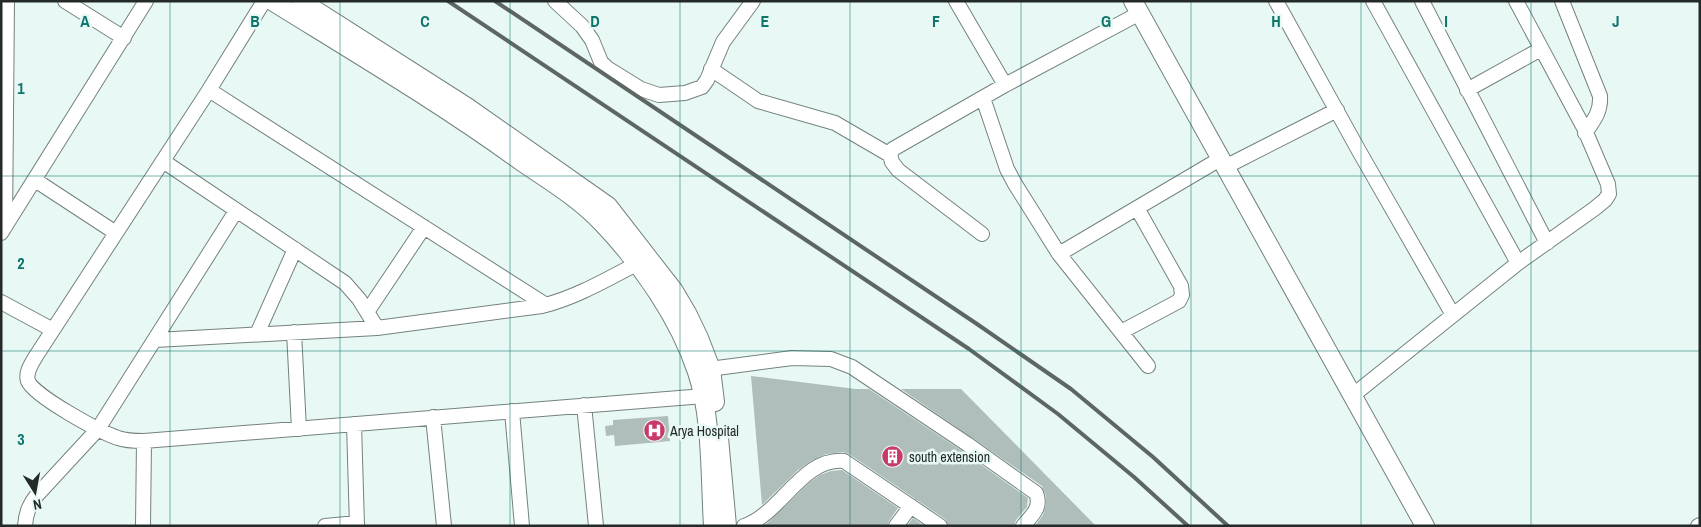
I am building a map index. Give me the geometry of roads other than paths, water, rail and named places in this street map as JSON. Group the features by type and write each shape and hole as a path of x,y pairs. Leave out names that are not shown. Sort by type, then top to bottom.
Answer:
{"street":[{"path":"3,230 7,1"},
{"path":"65,1 124,38"},
{"path":"3,230 146,1"},
{"path":"264,1 209,90 28,370 27,379 32,388 48,400 98,429 128,441 144,442 704,396"},
{"path":"272,1 471,124 584,206 674,290 700,338 704,370 720,444 727,526"},
{"path":"301,1 467,107 590,192 608,206 643,261"},
{"path":"555,1 582,26 588,34 601,62 640,89 659,95 678,94 702,87 707,80 723,42 752,1"},
{"path":"956,1 1005,85"},
{"path":"1276,1 1453,315"},
{"path":"1373,1 1518,263"},
{"path":"1422,1 1466,90 1547,243"},
{"path":"1352,396 1518,263 1594,209 1605,200 1608,194 1608,184 1585,133 1516,1"},
{"path":"1562,1 1600,96 1598,116 1585,133"},
{"path":"982,234 898,170 892,162 890,155 893,149 1137,7 1424,526"},
{"path":"1466,90 1541,50"},
{"path":"711,69 758,101 835,123 890,155"},
{"path":"209,90 546,305"},
{"path":"982,98 1007,169 1015,184 1059,254 1148,366"},
{"path":"1059,254 1137,208 1222,163 1337,110"},
{"path":"163,161 345,283 356,294 377,328"},
{"path":"35,180 116,233"},
{"path":"1121,332 1179,301 1182,295 1181,286 1137,208"},
{"path":"25,526 29,504 36,494 98,429 236,211"},
{"path":"367,312 424,227"},
{"path":"257,334 295,249"},
{"path":"155,340 377,328 546,305 560,302 643,261"},
{"path":"1,302 53,330"},
{"path":"294,332 299,429"},
{"path":"704,370 792,358 832,359 852,367 1036,493 1039,500 1038,507 1023,526"},
{"path":"704,370 713,526"},
{"path":"584,405 596,526"},
{"path":"512,411 522,526"},
{"path":"433,417 444,526"},
{"path":"324,526 357,524 354,424"},
{"path":"143,526 144,442"},
{"path":"744,526 760,517 811,471 824,462 834,460 844,461 940,526"},
{"path":"896,526 911,506"}],"railway":[{"path":"448,1 969,349 1058,414 1134,477 1188,526"},
{"path":"495,1 1071,389 1153,457 1228,526"}],"place":[{"name":"Arya Hospital","path":"654,431"},
{"name":"south extension","path":"893,457"}]}
